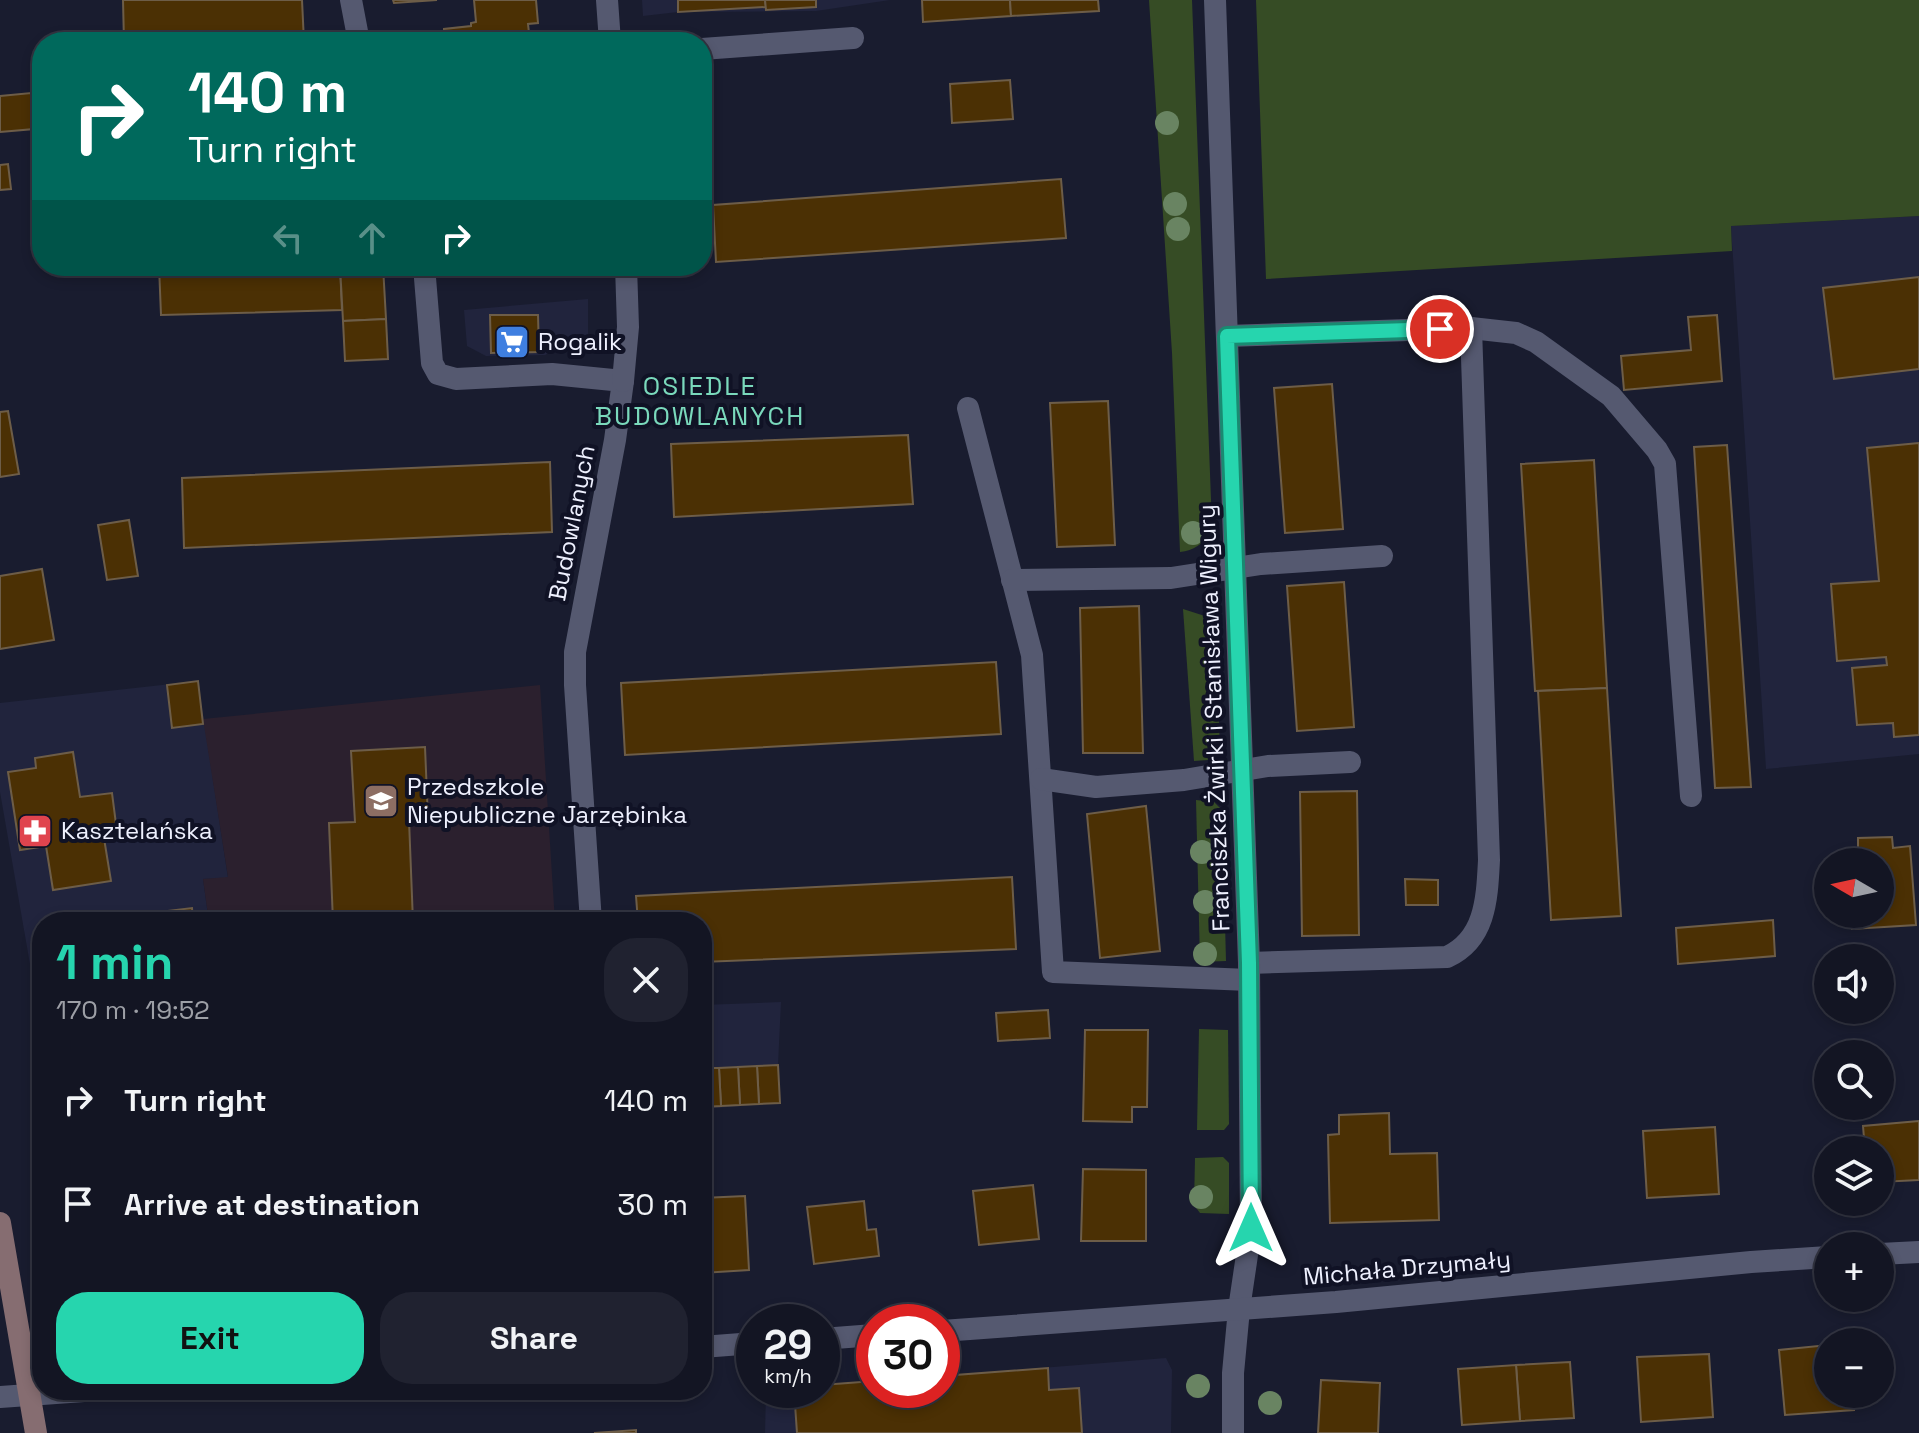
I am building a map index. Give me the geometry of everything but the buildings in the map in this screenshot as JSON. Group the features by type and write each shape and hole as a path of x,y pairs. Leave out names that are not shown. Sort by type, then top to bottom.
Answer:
{"main road":[{"path":"0,1223 36,1433"}],"street":[{"path":"351,0 357,32"},
{"path":"607,0 609,32"},
{"name":"Franciszka Żwirki i Stanisława Wigury","path":"1215,0 1249,972 1251,1228 1233,1373 1233,1433"},
{"path":"712,48 853,38"},
{"path":"425,276 432,363 438,374 456,379 552,374 623,381"},
{"name":"Budowlanych","path":"590,912 575,652 615,440 628,327 626,276"},
{"path":"1227,336 1471,328 1516,333 1536,342 1611,396 1657,450 1665,464 1691,796"},
{"path":"968,408 1032,655 1053,972 1249,972 1447,957 1469,941 1485,912 1489,860 1471,328"},
{"path":"1012,580 1171,578 1261,564 1382,556"},
{"path":"1041,779 1096,787 1184,780 1268,766 1350,762"},
{"path":"1894,1253 1919,1252"},
{"name":"Michała Drzymały","path":"960,1330 1239,1309 1814,1258"},
{"path":"712,1346 736,1344"},
{"path":"0,1397 32,1395"}],"shaded area":[{"path":"642,0 890,0 816,11 678,12 643,16"},
{"path":"1919,216 1919,754 1766,769 1731,226"},
{"path":"588,299 588,334 545,355 486,356 467,346 464,310"},
{"path":"198,681 228,878 203,879 208,912 32,912 32,976 0,792 0,703"},
{"name":"Przedszkole Niepubliczne Jarzębinka","path":"540,685 554,912 208,912 203,879 228,877 203,719"},
{"path":"781,1002 780,1103 712,1108 712,1005"},
{"path":"1166,1358 1172,1370 1171,1433 765,1433 766,1408 840,1408 840,1384 856,1382 856,1408 960,1408 960,1375"}],"green space":[{"path":"1149,0 1192,0 1212,534 1194,548 1180,552 1172,353"},
{"path":"1256,0 1919,0 1919,216 1731,226 1732,251 1266,279"},
{"path":"1183,609 1208,617 1216,625 1220,752 1208,760 1194,761"},
{"path":"1196,800 1214,802 1222,810 1226,961 1200,962"},
{"path":"1199,1029 1228,1030 1229,1124 1224,1130 1197,1130"},
{"path":"1223,1157 1229,1163 1229,1214 1200,1213 1194,1205 1195,1158"}],"place":[{"name":"Rogalik","path":"512,342"},
{"name":"Przedszkole Niepubliczne Jarzębinka","path":"381,801"},
{"name":"Kasztelańska","path":"35,831"}],"district":[{"name":"OSIEDLE BUDOWLANYCH","path":"700,401"}],"route":[{"path":"1251,1228 1249,963 1227,336 1440,329"}]}
